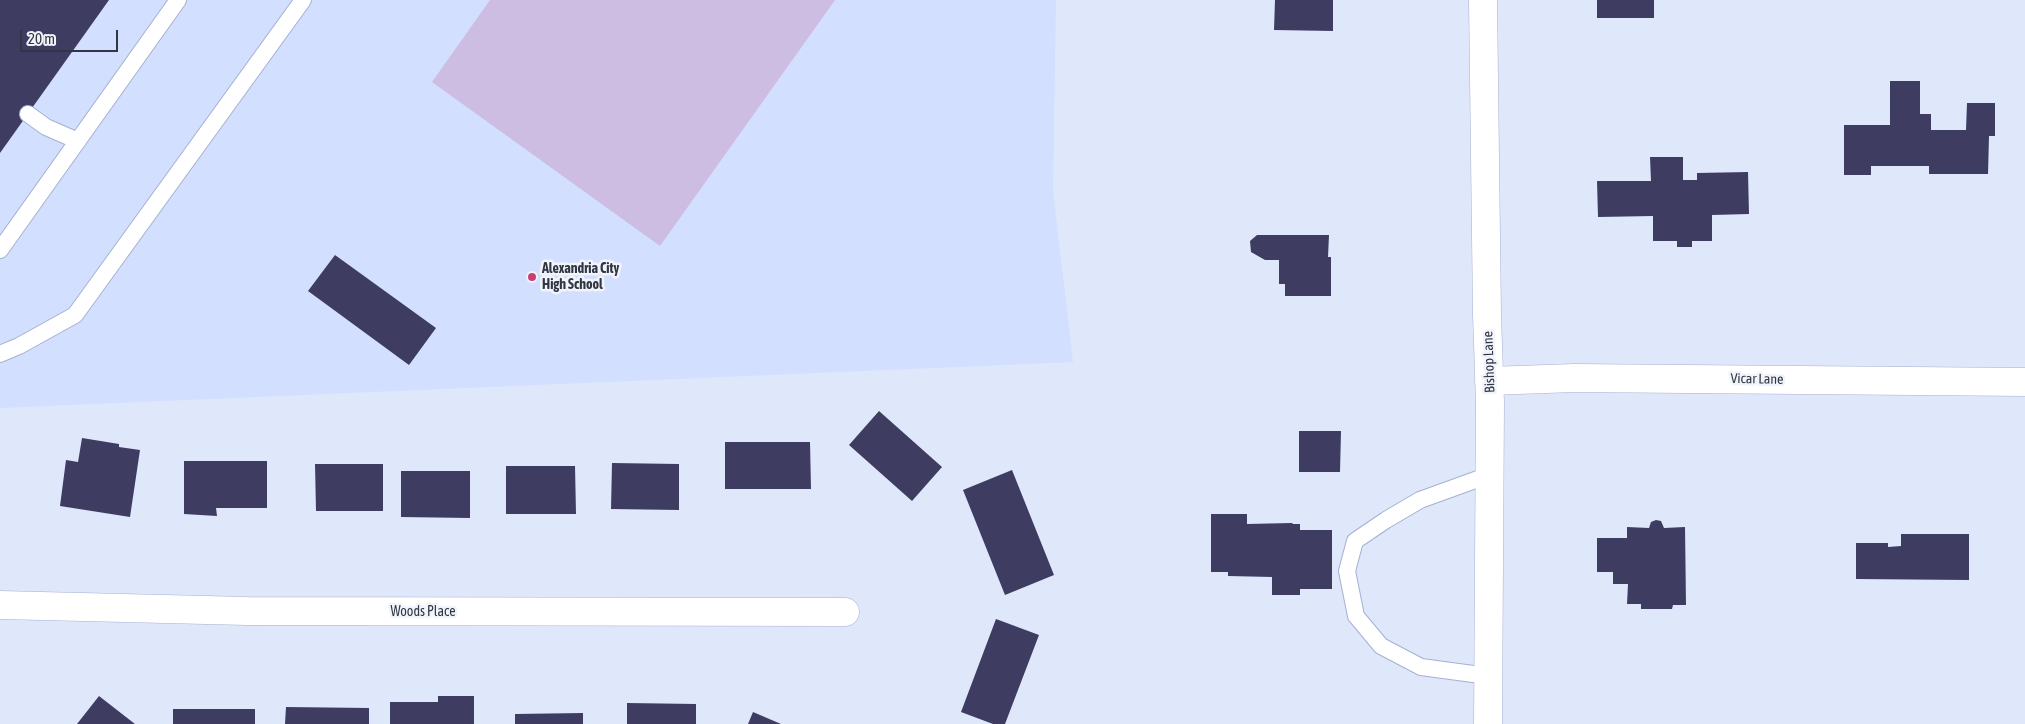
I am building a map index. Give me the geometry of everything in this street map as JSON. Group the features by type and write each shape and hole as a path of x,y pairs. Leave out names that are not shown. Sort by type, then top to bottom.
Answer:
{"street":[{"name":"Bishop Lane","path":"1483,0 1489,381 1488,724"},
{"name":"Vicar Lane","path":"1489,381 1574,378 2025,382"},
{"name":"Woods Place","path":"0,605 256,611 845,612"}],"lane":[{"path":"0,250 178,0"},
{"path":"0,354 74,315 303,0"},
{"path":"28,114 46,127 78,141"},
{"path":"1488,676 1421,667 1381,646 1356,616 1347,572 1355,541 1420,500 1489,475"}],"shaded area":[{"name":"Alexandria City High School","path":"0,0 1056,0 1053,191 1073,362 0,408"},
{"path":"490,0 835,0 660,246 432,82"}],"building":[{"path":"0,0 109,0 0,153"},
{"path":"1275,0 1333,0 1333,31 1274,30"},
{"path":"1597,0 1654,0 1654,18 1597,18"},
{"path":"1890,81 1920,81 1920,114 1931,114 1931,130 1966,130 1967,103 1995,103 1995,136 1989,136 1988,174 1929,174 1929,166 1871,166 1871,175 1844,175 1844,125 1890,125"},
{"path":"1650,157 1683,157 1683,180 1697,180 1697,173 1748,172 1749,214 1712,215 1712,241 1692,241 1692,247 1677,247 1677,241 1653,241 1653,216 1598,217 1597,181 1651,181"},
{"path":"1257,235 1329,235 1328,257 1331,257 1331,296 1285,296 1285,284 1279,284 1279,260 1265,260 1251,252 1250,241"},
{"path":"335,255 436,328 409,365 308,291"},
{"path":"879,411 942,467 912,501 849,445"},
{"path":"1299,431 1341,431 1340,472 1299,472"},
{"path":"82,438 119,444 119,447 140,450 130,517 60,506 66,460 78,462"},
{"path":"725,442 810,442 811,489 725,489"},
{"path":"184,461 267,461 267,508 216,508 217,516 184,514"},
{"path":"612,463 679,464 679,510 611,509"},
{"path":"315,464 383,464 383,511 316,511"},
{"path":"506,466 575,466 576,514 506,514"},
{"path":"1012,470 1054,575 1005,595 963,490"},
{"path":"401,471 470,471 470,518 401,517"},
{"path":"1211,514 1247,514 1247,524 1292,523 1300,524 1300,530 1332,530 1332,589 1300,589 1300,595 1272,595 1272,577 1228,576 1228,572 1211,572"},
{"path":"1661,521 1664,528 1685,527 1686,605 1673,605 1672,609 1641,609 1641,604 1627,604 1628,584 1613,584 1613,572 1597,572 1597,538 1627,538 1627,527 1649,528 1651,522"},
{"path":"1901,534 1969,534 1969,580 1856,579 1856,543 1888,543 1888,547 1901,546"},
{"path":"996,619 1039,635 1005,724 993,724 961,712"},
{"path":"99,696 135,724 77,724"},
{"path":"438,696 474,696 474,724 390,724 390,702 438,702"},
{"path":"627,703 696,704 696,724 627,724"},
{"path":"286,707 369,708 369,724 285,724"},
{"path":"173,709 255,709 255,724 173,724"},
{"path":"753,712 781,724 748,724"},
{"path":"583,713 583,724 515,724 515,714"}],"place":[{"name":"Alexandria City High School","path":"532,277"}]}
